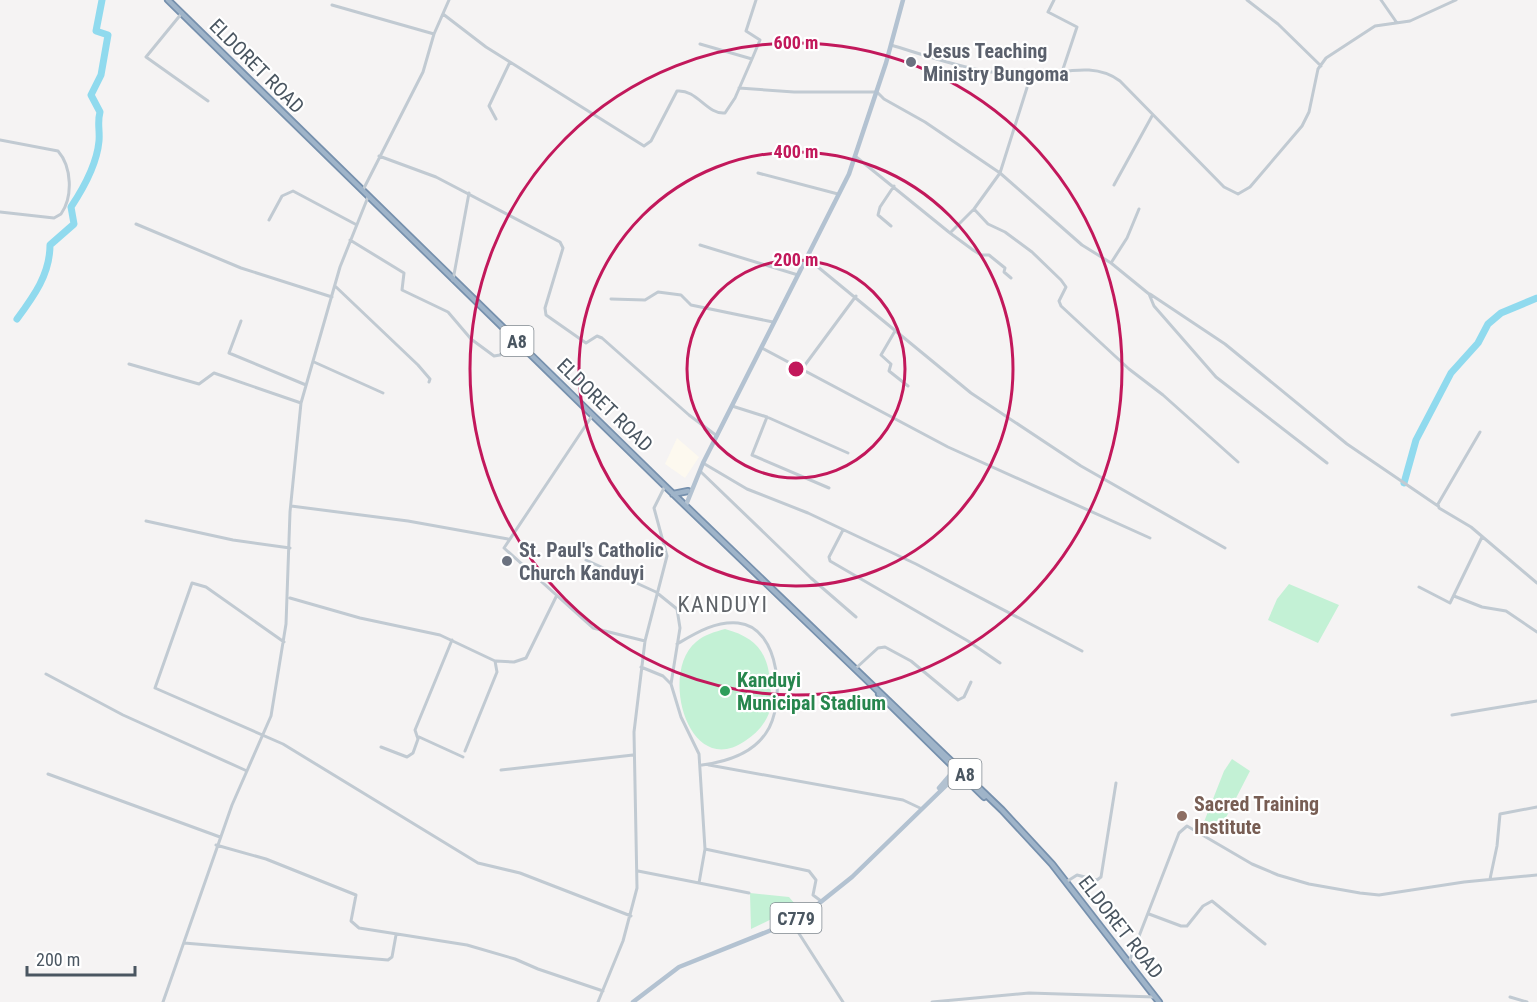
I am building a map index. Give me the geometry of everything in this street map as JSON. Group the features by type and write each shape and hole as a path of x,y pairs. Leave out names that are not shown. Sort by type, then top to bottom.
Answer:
{"highway":[{"name":"ELDORET ROAD","path":"168,0 664,486 956,767 1058,872 1160,1002"},
{"path":"673,494 688,491"}],"main road":[{"path":"684,504 688,491 807,258 855,156 877,92 903,0"},
{"path":"684,504 696,477"},
{"name":"C779","path":"934,795 956,767"},
{"name":"C779","path":"633,1002 679,968 791,921 822,902 867,863 920,808 960,772"}],"street":[{"path":"362,191 423,72 434,34 449,0"},
{"path":"443,14 510,62 644,146 651,141 674,93 680,91 691,93 721,114 727,111 740,88 760,39 746,31 756,0"},
{"path":"1054,0 1048,9 1049,14 1077,27 1062,72"},
{"path":"1247,0 1278,24 1321,66"},
{"path":"1252,3 1256,0"},
{"path":"1381,0 1397,23"},
{"path":"891,45 981,71 1031,75 1105,71 1120,81 1224,187 1239,194 1250,187 1302,126 1309,112 1316,75 1326,58 1367,30 1384,24 1410,21 1456,0"},
{"path":"332,5 434,34"},
{"path":"182,14 151,48 146,57 208,101"},
{"path":"700,44 752,58"},
{"path":"495,118 489,106 510,62"},
{"path":"950,233 974,209 1000,173 1031,75"},
{"path":"740,88 794,92 877,92 884,99 925,122 1000,173 1082,245 1111,263 1149,294 1225,344 1347,444 1438,506 1442,512 1465,523 1537,582"},
{"path":"1114,185 1152,115"},
{"path":"0,140 58,151 65,162 71,194 61,214 54,218 0,212"},
{"path":"379,156 436,177 562,243 563,248 545,308 549,318 586,343 597,336 602,338 689,415 717,436"},
{"path":"855,156 950,233 973,250 995,260 1005,268 1004,272 1011,278"},
{"path":"758,172 838,194"},
{"path":"891,226 878,215 880,207 894,186"},
{"path":"269,220 282,196 293,191 355,224"},
{"path":"453,280 469,193"},
{"path":"163,1002 216,846 247,771 264,737 275,699 289,597 291,506 301,403 334,286 355,224 368,197"},
{"path":"974,209 988,224 1014,238 1055,274 1066,287 1059,301 1062,306 1129,369 1163,394 1238,462"},
{"path":"1111,263 1128,238 1139,209"},
{"path":"136,224 241,268 332,297"},
{"path":"350,240 404,273 402,290 448,312 471,339 494,356 497,357 513,337"},
{"path":"700,245 798,275"},
{"path":"807,258 971,393 1071,460 1225,548"},
{"path":"334,286 418,365 430,379 429,382"},
{"path":"611,299 645,300 658,292 678,294 692,305 773,322"},
{"path":"1149,294 1154,306 1205,367 1327,463"},
{"path":"802,369 856,297"},
{"path":"241,321 229,353 306,385"},
{"path":"895,331 881,355 891,364 889,371 908,386"},
{"path":"761,348 948,447 1150,538"},
{"path":"313,362 383,393"},
{"path":"129,364 199,384 214,373 301,403"},
{"path":"732,406 767,417 848,453"},
{"path":"593,415 508,539 505,550 593,628 645,641"},
{"path":"767,417 751,452 829,488"},
{"path":"1438,506 1480,432"},
{"path":"703,463 747,489 916,564 1082,651"},
{"path":"700,471 811,578 856,617"},
{"path":"598,1002 630,916 638,871 633,755 645,641 667,556 654,508 664,486"},
{"path":"291,506 408,521 508,539"},
{"path":"146,521 233,540 290,548"},
{"path":"843,530 829,557 830,561 968,641 1000,663"},
{"path":"1419,587 1447,603 1454,596 1482,537"},
{"path":"586,560 656,592 677,609 680,628 671,684 681,717 702,765 705,849 699,883"},
{"path":"284,642 206,587 192,583 155,687 157,690 299,753 337,779 478,863 520,873 630,916"},
{"path":"1454,596 1482,607 1506,611 1537,632"},
{"path":"289,597 452,640 495,661 514,662 526,658 556,597"},
{"path":"677,644 708,628 722,624 745,624 762,636 775,665 776,709 765,735 754,746 729,760 702,765"},
{"path":"381,747 409,757 417,736 415,730 452,640"},
{"path":"855,669 878,648 885,647 911,661 958,700 964,697 971,682"},
{"path":"465,751 497,672 495,661"},
{"path":"641,667 663,676 671,684"},
{"path":"46,674 134,720 247,771"},
{"path":"1452,715 1537,701"},
{"path":"417,736 463,757"},
{"path":"501,770 633,755"},
{"path":"702,765 855,790 903,800 920,808"},
{"path":"48,774 220,837"},
{"path":"1066,882 1077,875 1097,880 1101,877 1116,783"},
{"path":"1490,879 1497,846 1500,814 1537,807"},
{"path":"1129,962 1179,833 1187,826 1252,864 1278,875 1309,884 1360,893 1378,895 1490,879 1537,875"},
{"path":"216,846 250,854 356,895 352,925 489,951 603,991"},
{"path":"705,849 810,871 816,880 813,895 822,902"},
{"path":"638,871 749,893"},
{"path":"1149,914 1181,926 1187,926 1203,906 1212,901 1265,944"},
{"path":"791,921 843,1002"},
{"path":"183,943 388,960 392,957 396,935"},
{"path":"932,1002 1029,993 1156,997"},
{"path":"1510,997 1527,1002"}],"shaded area":[{"path":"677,438 699,457 685,478 665,464"}],"green space":[{"path":"1289,584 1339,605 1318,643 1268,620 1277,599"},
{"name":"Kanduyi Municipal Stadium","path":"725,629 752,641 763,654 769,671 771,707 757,731 745,741 725,749 708,746 695,735 685,717 680,697 680,676 685,656 696,642 706,635"},
{"path":"1232,759 1250,771 1217,835 1202,827 1224,771"},
{"path":"750,893 789,897 795,904 802,904 802,908 788,911 751,929"}],"waterway":[{"path":"17,319 44,275 50,245 74,224 71,207 85,184 95,158 99,141 100,112 91,95 101,75 108,35 96,31 102,0"},
{"path":"1404,483 1416,440 1451,373 1478,343 1488,324 1501,313 1537,298"}],"place":[{"name":"Jesus Teaching Ministry Bungoma","path":"911,62"},
{"name":"St. Paul's Catholic Church Kanduyi","path":"507,561"},
{"name":"Kanduyi Municipal Stadium","path":"725,691"},
{"name":"Sacred Training Institute","path":"1182,816"}],"district":[{"name":"KANDUYI","path":"723,604"}]}
